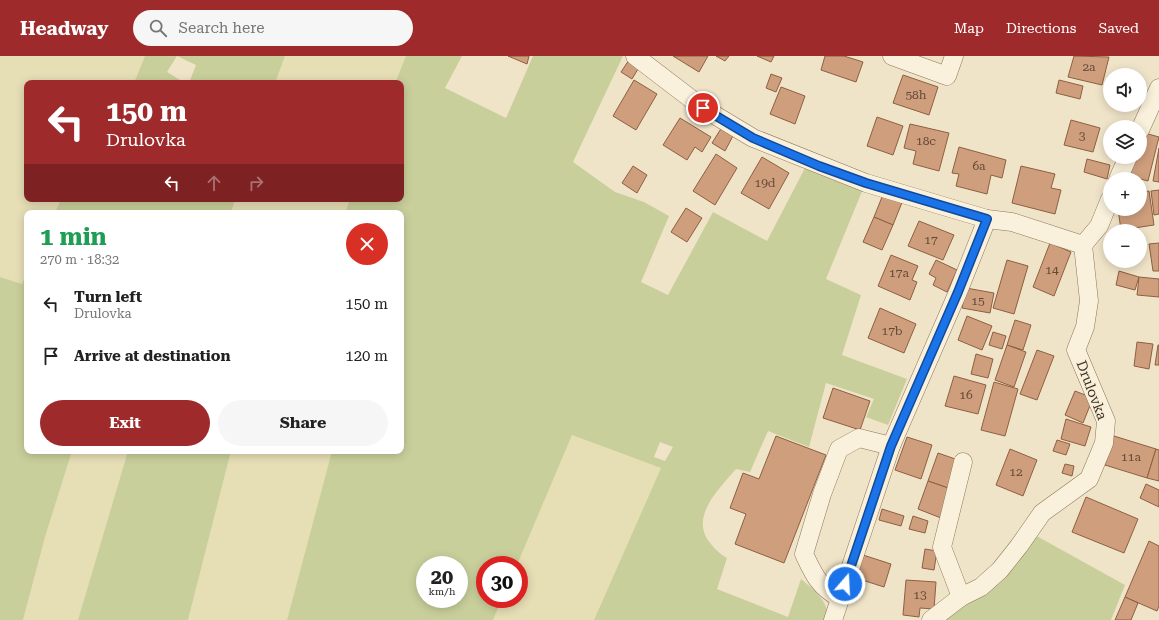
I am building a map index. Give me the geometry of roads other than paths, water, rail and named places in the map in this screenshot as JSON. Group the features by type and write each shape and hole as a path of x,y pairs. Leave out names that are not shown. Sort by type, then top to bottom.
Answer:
{"street":[{"path":"635,56 703,108 753,138 866,183 987,219 1012,222 1083,245 1099,226 1103,216"},
{"path":"892,56 947,76 954,56"},
{"path":"1145,120 1159,88"},
{"path":"833,620 891,446 955,300 987,219"},
{"name":"Drulovka","path":"931,620 961,597 981,587 1000,570 1020,546 1042,513 1090,479 1104,443 1106,421 1076,350 1085,327 1089,301 1083,245"},
{"path":"840,598 827,591 815,578 804,554 822,494 839,449 859,438 891,446"},
{"path":"961,597 942,547 963,462"}]}
